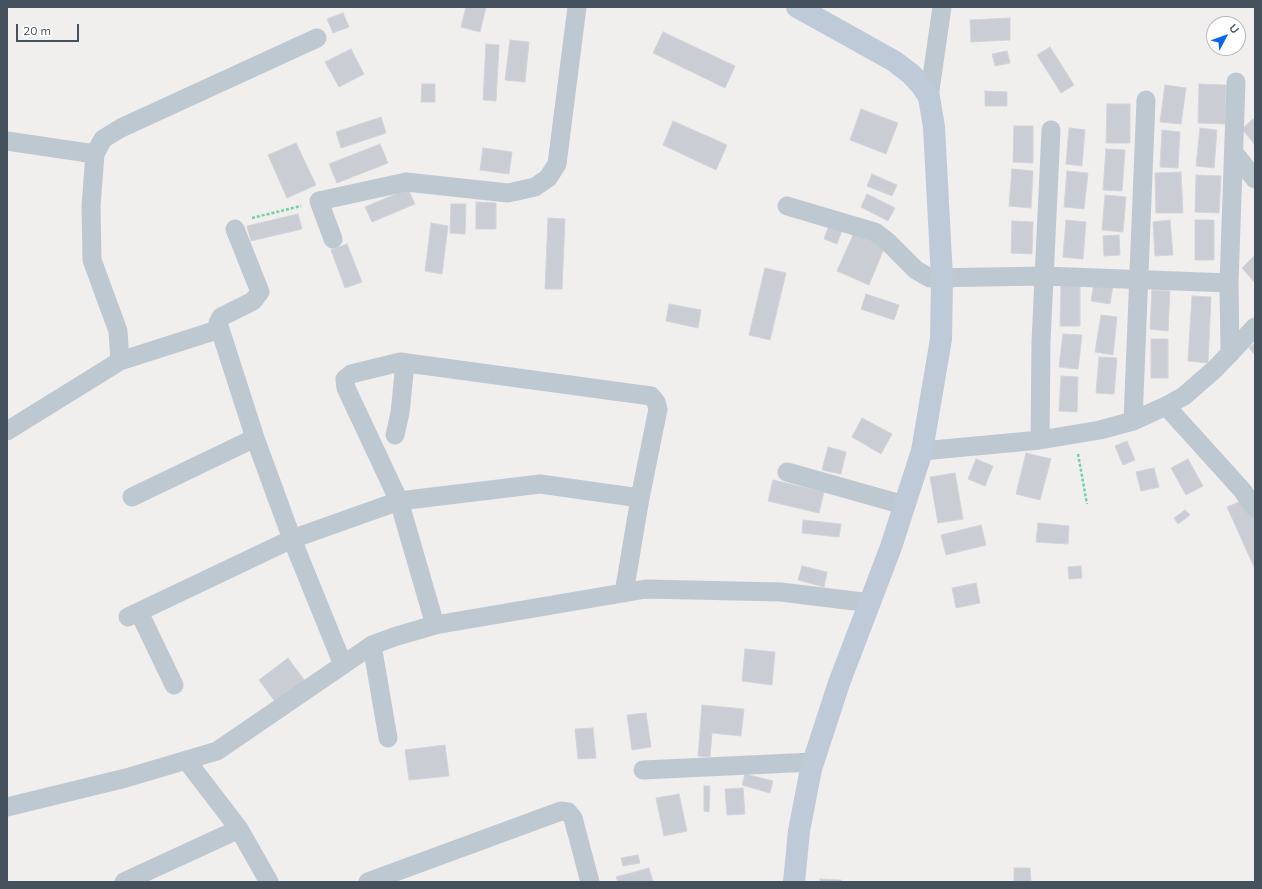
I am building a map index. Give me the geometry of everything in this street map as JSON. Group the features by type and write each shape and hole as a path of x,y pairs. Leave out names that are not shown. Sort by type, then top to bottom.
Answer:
{"street":[{"path":"332,239 319,201 406,182 508,193 535,187 548,178 557,164 577,7"},
{"path":"794,882 799,831 813,762 839,683 871,603 922,451 941,338 942,278 934,127 928,97 921,85 911,74 894,61 797,7"},
{"path":"928,97 942,7"},
{"path":"120,361 118,331 92,260 91,206 95,154 103,139 121,128 317,38"},
{"path":"1230,354 1229,283 1235,154 1236,82"},
{"path":"1133,421 1146,100"},
{"path":"1040,440 1041,342 1050,130"},
{"path":"7,141 95,154"},
{"path":"1235,154 1255,178"},
{"path":"787,206 875,232 888,242 916,270 930,278 1045,276 1229,283"},
{"path":"235,229 260,292 253,301 221,317 218,323 255,438 292,539 343,665"},
{"path":"922,451 1040,440 1133,421 1184,396 1199,384 1230,354 1255,327"},
{"path":"7,431 120,361 220,328"},
{"path":"435,625 399,501 346,388 345,379 351,374 400,362 651,396 656,402 658,409 640,498 624,593"},
{"path":"395,435 400,413 405,363"},
{"path":"1166,406 1242,490 1255,508"},
{"path":"132,497 255,438"},
{"path":"787,472 904,506"},
{"path":"174,685 133,615 292,539 399,501 540,484 640,498"},
{"path":"7,807 187,761 217,751 372,645 435,625 646,589 781,592 871,603"},
{"path":"372,645 388,738"},
{"path":"187,761 239,829 269,882"},
{"path":"643,770 813,762"},
{"path":"368,882 561,811 568,812 573,818 590,882"},
{"path":"124,882 239,829"}],"path":[{"path":"235,229 241,221 319,201"},
{"path":"1075,434 1087,504"}],"building":[{"path":"466,7 486,7 480,32 461,27"},
{"path":"343,13 349,27 333,33 327,19"},
{"path":"1010,18 1010,40 971,42 970,20"},
{"path":"663,32 735,66 725,88 653,53"},
{"path":"510,40 529,42 525,82 505,80"},
{"path":"486,44 499,45 496,101 483,100"},
{"path":"1050,47 1074,85 1061,93 1037,55"},
{"path":"351,49 364,74 339,87 325,62"},
{"path":"1007,51 1010,63 995,66 992,54"},
{"path":"422,84 435,84 435,102 421,102"},
{"path":"1199,84 1226,85 1225,124 1198,123"},
{"path":"1165,85 1186,88 1181,124 1160,122"},
{"path":"985,91 1007,92 1007,106 985,106"},
{"path":"1107,104 1130,104 1130,143 1106,143"},
{"path":"861,109 898,123 886,154 850,140"},
{"path":"381,117 386,133 341,148 336,132"},
{"path":"1253,119 1255,122 1255,145 1242,129"},
{"path":"673,121 727,145 716,170 663,145"},
{"path":"1014,126 1033,126 1033,163 1013,162"},
{"path":"1069,128 1085,130 1082,166 1066,164"},
{"path":"1200,128 1217,130 1214,168 1196,166"},
{"path":"1162,130 1180,132 1178,168 1160,167"},
{"path":"296,143 316,185 287,198 268,155"},
{"path":"380,144 388,163 337,183 329,164"},
{"path":"483,148 512,152 509,174 480,170"},
{"path":"1106,149 1125,150 1122,191 1103,190"},
{"path":"1012,169 1033,171 1031,208 1009,206"},
{"path":"1067,171 1088,173 1084,209 1064,207"},
{"path":"1181,172 1183,213 1156,213 1155,173"},
{"path":"872,174 897,185 892,196 867,186"},
{"path":"1196,175 1221,176 1219,213 1195,212"},
{"path":"408,189 415,204 372,222 365,207"},
{"path":"867,194 895,208 888,221 861,207"},
{"path":"1105,195 1126,197 1123,232 1102,230"},
{"path":"476,202 496,203 496,229 476,229"},
{"path":"451,204 466,204 465,234 450,233"},
{"path":"298,214 302,229 251,241 247,226"},
{"path":"548,218 565,219 562,289 545,289"},
{"path":"831,220 844,225 837,244 824,239"},
{"path":"1066,220 1086,222 1083,259 1063,257"},
{"path":"1170,220 1173,255 1155,256 1153,222"},
{"path":"1195,220 1214,220 1214,260 1195,260"},
{"path":"1012,221 1033,222 1032,254 1011,253"},
{"path":"431,223 448,226 442,274 425,271"},
{"path":"854,233 885,246 869,285 837,271"},
{"path":"1119,235 1120,255 1104,256 1103,236"},
{"path":"347,244 362,282 345,288 331,250"},
{"path":"1255,255 1255,283 1242,268"},
{"path":"765,268 786,273 770,340 749,335"},
{"path":"1094,283 1113,285 1110,304 1091,301"},
{"path":"1061,284 1080,285 1080,326 1060,326"},
{"path":"1152,290 1170,291 1168,331 1150,329"},
{"path":"866,294 899,305 894,320 861,309"},
{"path":"1192,296 1211,297 1208,363 1188,361"},
{"path":"669,304 701,310 698,328 666,321"},
{"path":"1101,315 1117,317 1113,355 1095,352"},
{"path":"1063,334 1082,335 1078,369 1059,367"},
{"path":"1151,339 1168,339 1168,378 1151,378"},
{"path":"1255,343 1255,355 1249,348"},
{"path":"1099,357 1117,358 1114,394 1096,393"},
{"path":"1061,376 1078,377 1077,412 1059,411"},
{"path":"862,418 892,434 881,454 852,437"},
{"path":"1127,441 1135,460 1123,465 1115,446"},
{"path":"828,447 846,452 841,474 822,470"},
{"path":"1026,453 1051,459 1040,500 1016,494"},
{"path":"976,459 993,466 985,486 968,479"},
{"path":"1188,459 1203,486 1186,495 1171,468"},
{"path":"1154,468 1159,487 1141,491 1136,472"},
{"path":"955,473 963,519 938,523 930,477"},
{"path":"773,480 824,492 819,513 768,501"},
{"path":"1246,499 1255,520 1255,569 1227,507"},
{"path":"1185,510 1190,515 1178,524 1174,518"},
{"path":"803,520 841,524 839,537 802,533"},
{"path":"1038,523 1069,526 1068,544 1036,542"},
{"path":"981,525 986,545 946,555 941,535"},
{"path":"802,566 827,572 824,587 798,580"},
{"path":"1081,566 1082,578 1069,579 1068,567"},
{"path":"976,583 980,603 956,608 952,588"},
{"path":"745,649 775,652 772,685 742,681"},
{"path":"288,658 305,681 276,703 259,680"},
{"path":"702,705 744,709 741,736 712,733 710,757 698,756"},
{"path":"646,713 651,747 632,750 627,715"},
{"path":"593,728 596,758 578,759 575,729"},
{"path":"445,745 449,776 409,780 405,750"},
{"path":"745,774 773,781 770,793 742,785"},
{"path":"704,786 710,786 709,812 704,811"},
{"path":"743,788 745,814 727,815 725,789"},
{"path":"679,794 687,831 664,836 656,798"},
{"path":"638,855 640,863 623,866 621,858"},
{"path":"649,868 653,881 618,882 616,877"},
{"path":"1014,868 1030,868 1031,882 1014,882"},
{"path":"820,879 841,880 841,882 820,882"}]}
